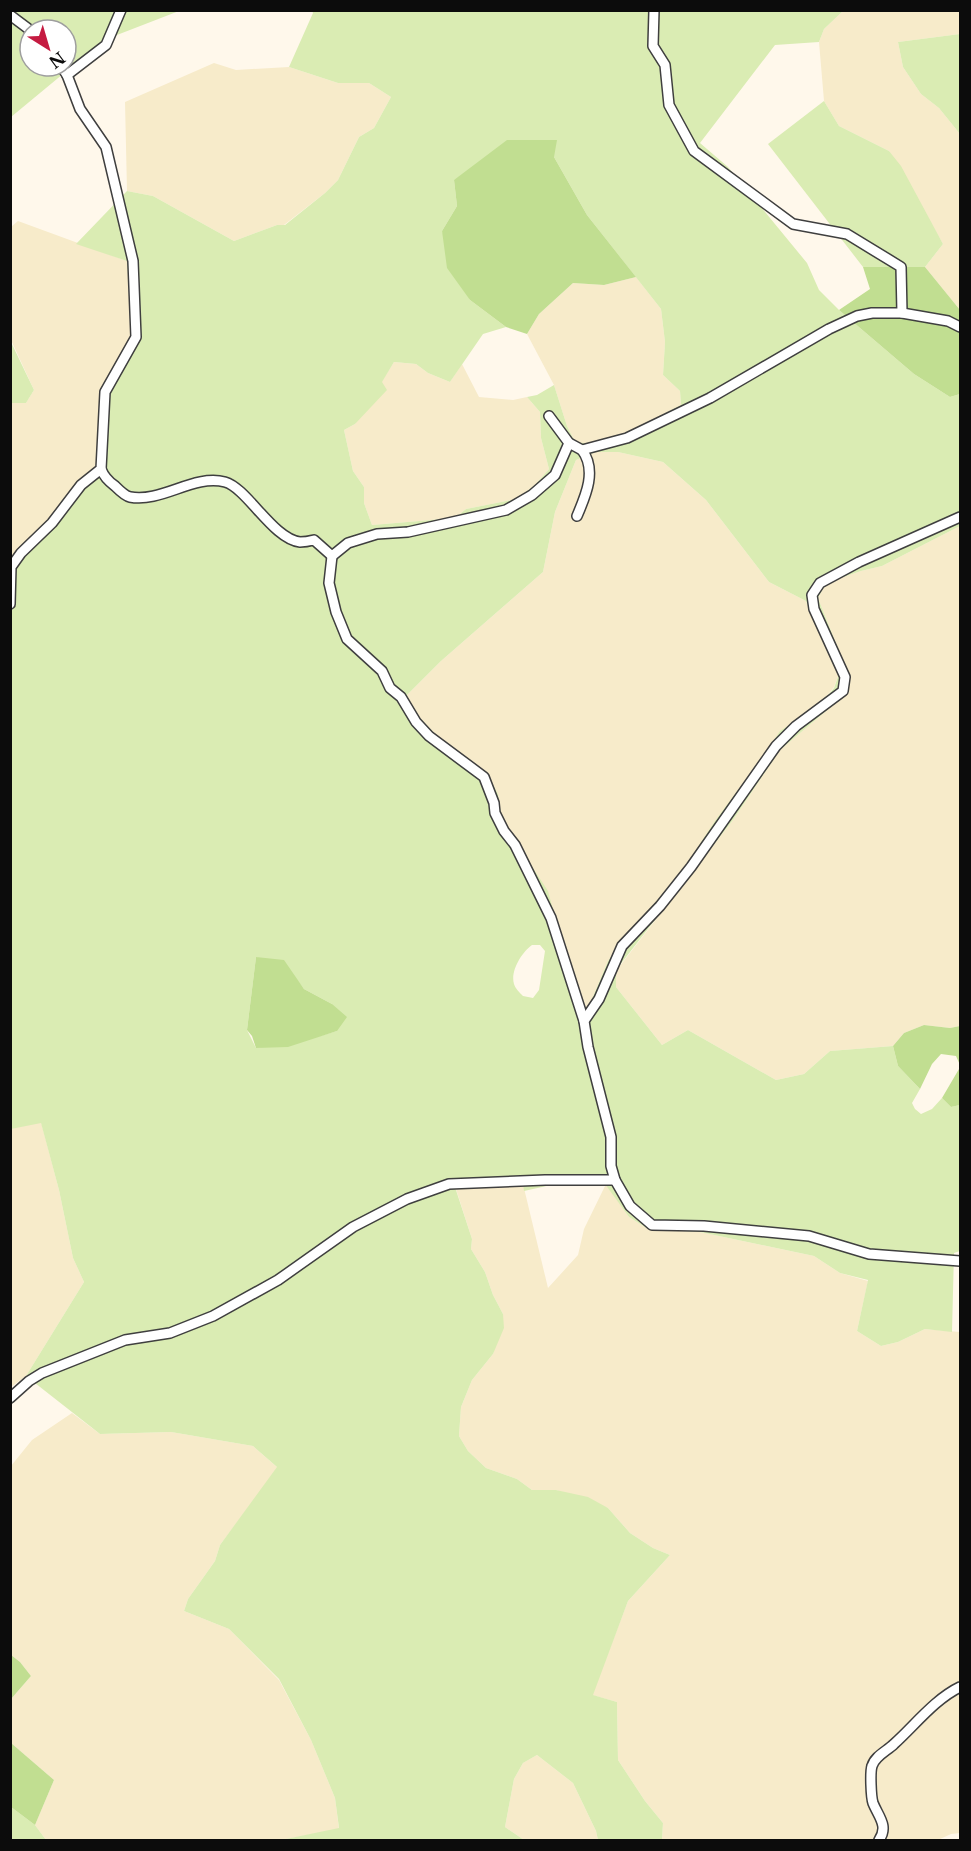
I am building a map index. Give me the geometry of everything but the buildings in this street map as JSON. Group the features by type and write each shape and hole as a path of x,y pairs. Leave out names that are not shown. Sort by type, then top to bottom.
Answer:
{"street":[{"path":"78,67 106,45 121,10"},
{"path":"654,10 653,46 665,65 669,105 694,151 793,224 847,234 901,267 902,313"},
{"path":"68,78 80,109 106,147 132,261 136,337 105,392 100,469 105,478 128,497 148,497 207,482 226,482 242,494 262,517 292,539 301,542 314,540 332,556"},
{"path":"582,450 627,438 711,398 829,329 857,316 872,313 902,313 948,321 960,327"},
{"path":"549,416 569,443 582,450 585,455 590,476 588,490 577,516"},
{"path":"569,443 555,475 532,495 506,510 408,532 377,534 348,543 332,556 329,583 336,612 347,639 382,671 390,688 401,697 416,722 429,736 484,777 494,803 495,813 504,831 515,845 551,918 584,1021 588,1047 612,1137 611,1166 615,1180 630,1206 652,1225 704,1226 809,1236 869,1254 960,1261"},
{"path":"10,604 11,567 21,553 52,523 81,485 100,469"},
{"path":"584,1021 599,999 622,946 660,906 691,867 776,746 796,726 843,691 845,677 814,609 812,595 820,583 859,562 960,517"},
{"path":"10,1398 29,1381 52,1369 124,1340 170,1333 213,1316 278,1280 353,1227 407,1199 449,1184 615,1180"},
{"path":"879,1840 884,1828 872,1801 872,1765 876,1758 894,1744 918,1719 960,1687"}],"shaded area":[{"path":"843,11 960,11 960,34 898,42 903,67 921,94 939,108 960,134 960,310 925,267 943,244 889,151 839,126 824,101 819,42 824,29"},
{"path":"214,63 236,70 289,67 338,83 369,83 391,97 374,128 359,137 338,180 325,193 284,225 277,225 234,241 153,196 127,191 125,102"},
{"path":"18,221 127,261 133,337 98,467 11,562 11,403 26,403 34,390 11,340 11,227"},
{"path":"636,277 661,309 665,342 663,375 680,391 681,405 629,432 587,445 575,442 567,426 554,385 527,334 539,314 573,283 604,285"},
{"path":"394,362 416,364 428,373 450,382 462,364 479,397 513,400 527,397 540,412 541,438 549,469 535,485 517,499 466,509 455,518 372,525 364,503 364,487 353,471 344,430 355,424"},
{"path":"596,452 618,452 663,462 706,500 769,582 806,601 839,674 834,687 819,706 765,754 679,876 630,931 608,961 589,1006 585,1010 530,866 502,821 498,794 486,772 439,738 414,712 407,695 441,661 543,572 555,512 576,460"},
{"path":"960,526 960,1026 950,1028 924,1025 904,1033 893,1046 830,1051 804,1074 776,1080 688,1030 662,1045 616,987 616,971 733,820 780,750 832,706 850,685 848,674 818,598 826,583 882,566"},
{"path":"41,1122 59,1190 73,1258 84,1282 26,1376 11,1387 10,1129"},
{"path":"523,1184 548,1288 578,1255 584,1229 606,1184 629,1217 648,1229 700,1232 814,1256 840,1273 868,1281 857,1331 881,1346 898,1342 925,1329 960,1332 960,1683 916,1716 868,1764 880,1828 875,1840 662,1840 663,1823 645,1801 618,1760 617,1702 592,1695 628,1601 670,1555 653,1548 630,1533 608,1508 556,1490 532,1490 517,1479 486,1468 468,1451 459,1436 461,1407 472,1380 493,1354 503,1314 485,1272 471,1249 472,1239 455,1186"},
{"path":"72,1413 100,1434 171,1432 253,1446 278,1468 220,1545 215,1561 188,1599 184,1611 229,1629 279,1680 311,1740 335,1798 339,1829 281,1840 46,1840 35,1825 54,1780 11,1743 11,1699 31,1676 11,1655 11,1466 32,1440"},
{"path":"960,1691 960,1833 938,1840 884,1840 887,1837 886,1819 877,1800 876,1766 921,1722"},
{"path":"537,1755 573,1783 598,1840 524,1840 505,1827 514,1779 523,1763"}],"green space":[{"path":"11,11 179,11 104,40 78,62 78,18 18,18 18,78 58,78 11,117"},
{"path":"312,11 843,11 824,29 819,42 775,45 700,143 728,167 807,263 819,290 839,310 914,374 950,397 960,394 960,526 882,566 826,583 818,598 848,674 850,685 832,706 780,750 733,820 616,970 616,987 662,1045 688,1030 776,1080 804,1074 830,1051 893,1046 898,1066 920,1089 912,1103 915,1109 921,1114 932,1109 942,1098 951,1107 960,1105 960,1251 954,1253 952,1332 925,1329 898,1342 881,1346 857,1331 868,1280 840,1273 814,1256 700,1232 648,1229 629,1217 605,1184 551,1185 524,1191 523,1184 455,1187 472,1239 471,1249 485,1272 503,1314 504,1328 493,1354 472,1380 461,1407 459,1436 468,1451 486,1468 517,1479 532,1490 556,1490 588,1497 608,1508 630,1533 653,1548 670,1555 628,1601 593,1695 617,1702 618,1760 645,1801 663,1823 662,1840 598,1840 573,1783 537,1755 523,1763 514,1779 505,1827 524,1840 281,1840 339,1828 335,1798 311,1740 279,1679 229,1629 184,1611 188,1599 215,1561 220,1545 277,1467 253,1446 171,1432 100,1434 26,1376 84,1282 73,1258 59,1190 41,1123 11,1129 10,562 98,467 102,391 133,337 127,261 76,244 127,191 153,196 234,241 277,225 285,225 325,193 338,180 359,137 374,128 391,97 369,83 338,83 289,67","holes":["554,157 587,215 661,309 665,342 663,375 680,391 681,405 644,425 615,437 588,443 575,442 567,426 554,385 537,395 527,397 540,412 541,438 549,469 535,485 517,499 466,509 455,518 372,525 364,503 364,487 353,471 344,430 355,424 387,390 382,382 394,362 416,364 428,373 450,382 483,334 506,327 470,300 442,231 457,206 454,180","596,452 618,452 663,462 706,500 769,582 806,601 839,674 834,688 819,706 780,731 715,821 679,876 630,931 608,961 589,1006 585,1010 566,958 548,891 502,821 498,794 486,772 439,738 414,712 407,695 441,661 543,572 555,512 576,460","532,945 540,945 545,951 539,990 533,998 523,996 515,987 513,979 518,962","256,957 294,976 304,989 332,1004 337,1031 256,1048 247,1030"]},
{"path":"960,34 960,134 939,108 921,94 903,67 898,42"},
{"path":"824,101 839,126 889,151 901,166 943,244 925,267 863,267 768,144"},
{"path":"507,140 557,140 554,157 587,215 636,277 604,285 573,283 539,314 527,334 506,327 470,300 447,268 442,231 457,206 454,180"},
{"path":"863,267 925,267 960,310 960,394 950,397 914,374 839,310 870,289"},
{"path":"10,340 34,390 26,403 11,403"},
{"path":"256,957 284,960 304,989 332,1004 347,1017 337,1031 288,1047 256,1048 247,1030"},
{"path":"924,1025 950,1028 960,1026 960,1065 956,1056 941,1054 932,1064 920,1089 898,1066 893,1046 904,1033"},
{"path":"960,1065 960,1105 951,1107 942,1098"},
{"path":"11,1655 31,1676 11,1699"},
{"path":"11,1743 54,1780 35,1825 11,1807"},
{"path":"11,1807 35,1825 46,1840 11,1840"}]}
